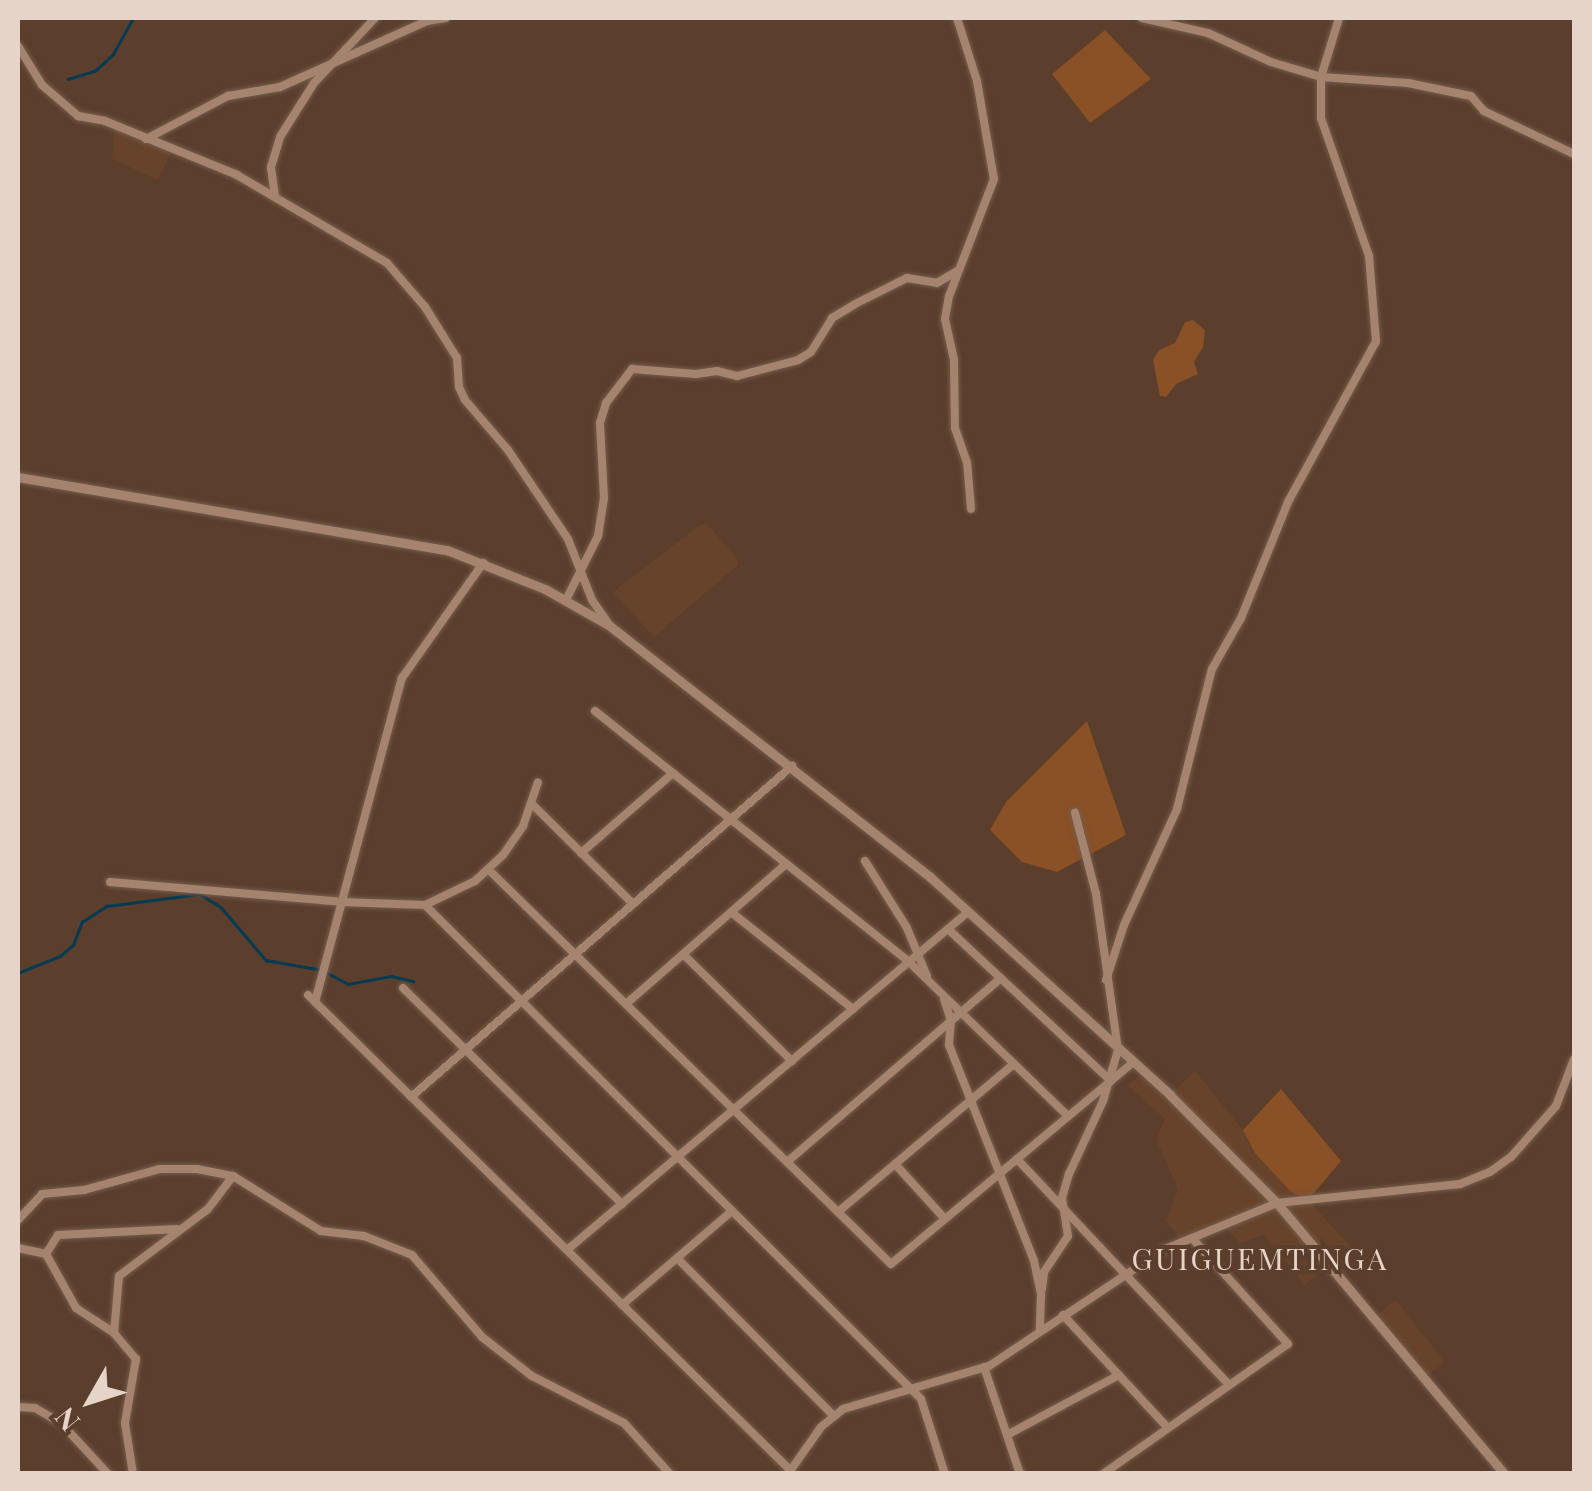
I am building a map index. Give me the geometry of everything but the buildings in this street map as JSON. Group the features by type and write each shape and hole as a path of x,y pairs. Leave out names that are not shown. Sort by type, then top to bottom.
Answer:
{"street":[{"path":"275,196 272,167 280,137 314,83 375,18"},
{"path":"146,139 228,96 280,88 393,40 427,21 446,18"},
{"path":"957,18 978,81 994,179 958,270 946,319 954,360 956,428 968,462 971,509"},
{"path":"1142,18 1208,32 1271,62 1322,77 1408,82 1471,96 1484,111 1510,119 1574,154"},
{"path":"1106,980 1124,925 1177,808 1212,669 1241,618 1288,502 1376,341 1369,256 1327,145 1321,118 1322,77 1340,18"},
{"path":"18,46 58,102 78,116 105,121 238,175 376,255 424,307 458,358 459,386 466,400 508,450 568,539 592,600 610,626"},
{"path":"566,600 598,536 604,498 600,422 606,403 632,369 696,374 717,371 737,376 798,360 811,352 832,318 855,304 908,278 937,283 958,270"},
{"path":"18,477 437,548 483,563 566,600 610,626 792,766 968,912 1132,1063 1277,1203 1504,1474"},
{"path":"483,563 402,678 311,998 789,1472 833,1415 859,1402 984,1367 1125,1274 1192,1238 1277,1203 1460,1184 1490,1172 1510,1158 1556,1106 1574,1059"},
{"path":"595,711 909,962 1068,1116"},
{"path":"411,1097 792,766"},
{"path":"581,853 672,773"},
{"path":"110,882 341,902 425,905 452,895 489,870 523,826 538,782"},
{"path":"532,805 633,904"},
{"path":"1040,1330 1044,1272 1068,1236 1062,1198 1111,1081 1118,1050 1096,894 1075,814"},
{"path":"865,862 887,892 951,1021 949,1045 1034,1261 1041,1295"},
{"path":"626,1004 786,864"},
{"path":"489,870 890,1264 1132,1063"},
{"path":"425,905 921,1399 945,1474"},
{"path":"732,912 854,1009"},
{"path":"567,1250 968,912"},
{"path":"948,929 1111,1081"},
{"path":"683,954 792,1061"},
{"path":"786,1162 1001,978"},
{"path":"403,988 622,1204"},
{"path":"838,1212 1014,1064"},
{"path":"1017,1159 1229,1385"},
{"path":"894,1164 946,1218"},
{"path":"18,1220 42,1194 84,1190 159,1169 197,1169 233,1176 322,1231 364,1236 412,1255 482,1338 532,1376 624,1424 670,1474"},
{"path":"114,1333 120,1276 208,1209 233,1176"},
{"path":"622,1305 732,1211"},
{"path":"46,1254 58,1235 178,1229"},
{"path":"1103,1474 1288,1344 1192,1238"},
{"path":"18,1248 46,1254 76,1308 114,1333 138,1366 125,1423 133,1474"},
{"path":"677,1258 833,1415"},
{"path":"1062,1314 1168,1428"},
{"path":"984,1367 1020,1474"},
{"path":"1006,1434 1119,1376"},
{"path":"18,1407 36,1408 61,1423 108,1474"}],"shaded area":[{"path":"1105,30 1151,79 1090,123 1052,74"},
{"path":"115,125 172,150 158,180 112,159"},
{"path":"1193,320 1205,330 1203,347 1194,362 1198,374 1176,384 1166,397 1160,396 1153,360 1159,350 1175,343 1185,322"},
{"path":"701,524 707,524 737,558 738,565 654,637 613,592"},
{"path":"1087,721 1126,835 1057,872 1022,862 990,830 1006,802"},
{"path":"1195,1071 1243,1130 1255,1153 1308,1200 1351,1247 1305,1285 1264,1235 1240,1243 1224,1225 1182,1242 1166,1221 1178,1190 1156,1139 1165,1119 1128,1086 1143,1072 1170,1095"},
{"path":"1281,1089 1341,1161 1308,1200 1290,1191 1255,1153 1243,1130"},
{"path":"1396,1300 1445,1362 1423,1379 1374,1317"}],"waterway":[{"path":"68,79 95,71 113,54 133,18"},
{"path":"18,973 60,956 73,945 82,922 107,906 200,894 221,907 266,960 322,970 348,984 391,976 413,981"}],"district":[{"name":"GUIGUEMTINGA","path":"1260,1258"}]}
